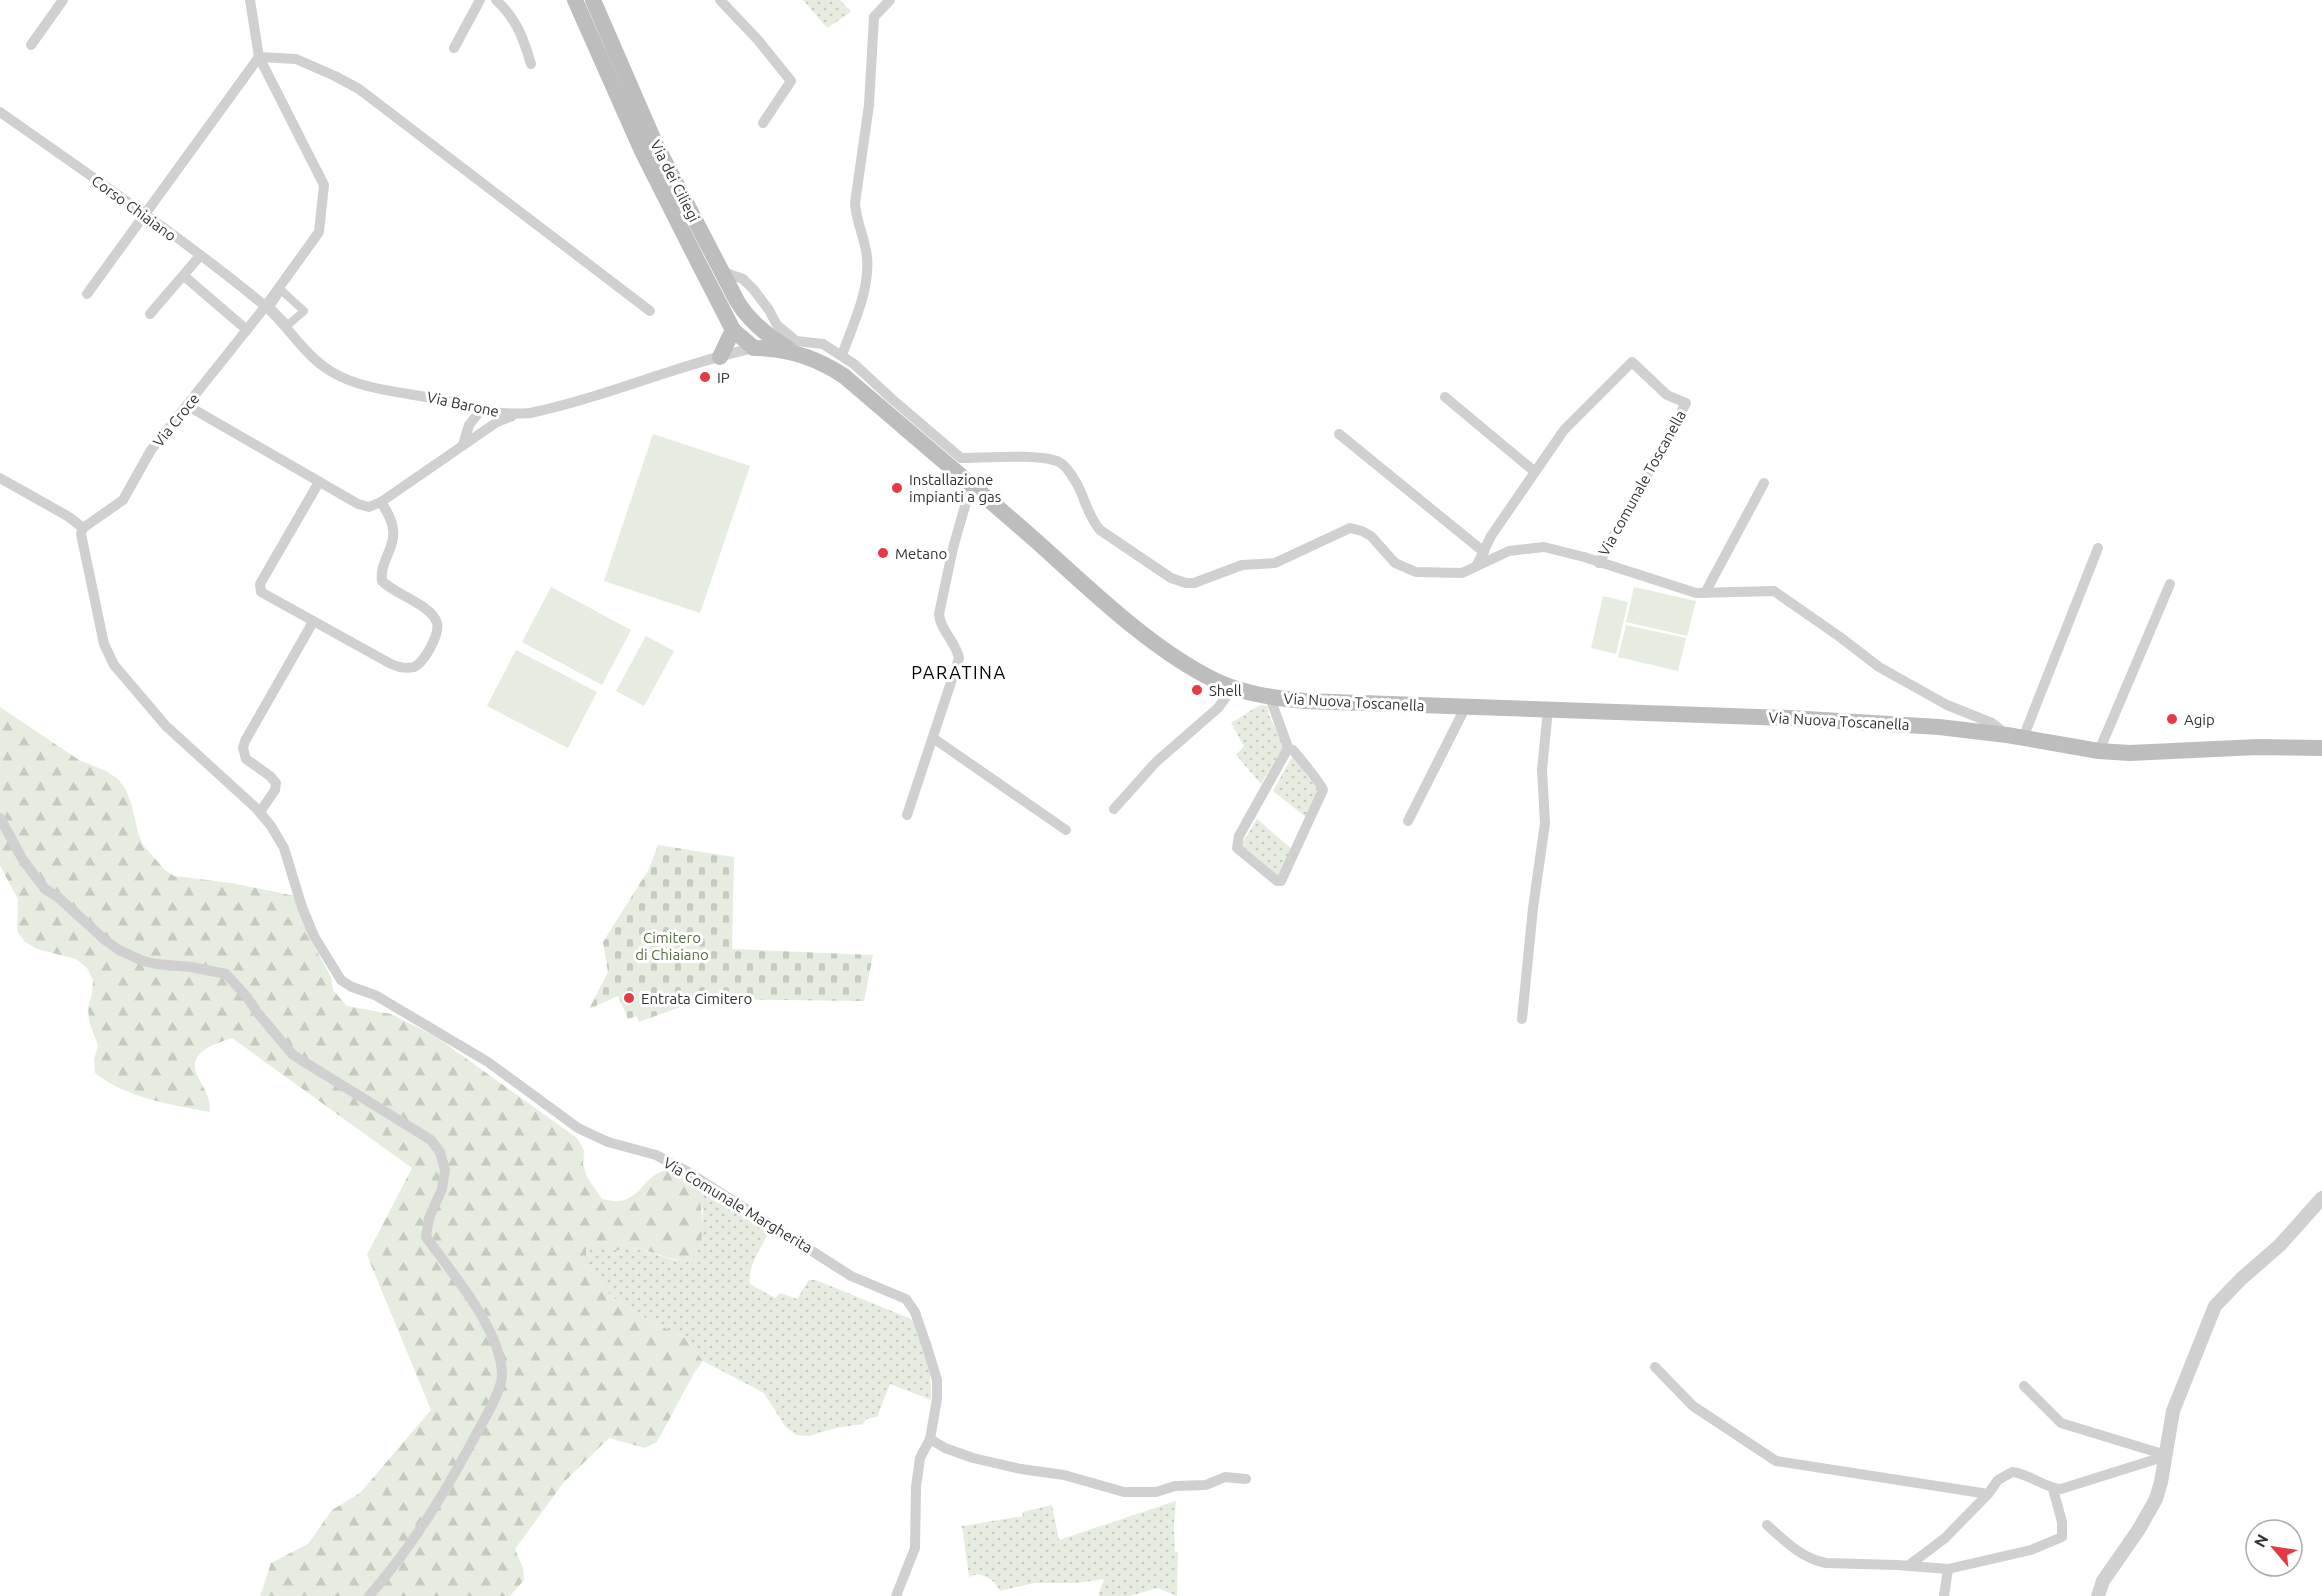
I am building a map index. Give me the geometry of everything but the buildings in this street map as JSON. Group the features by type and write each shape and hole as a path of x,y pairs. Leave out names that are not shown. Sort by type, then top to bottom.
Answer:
{"main road":[{"name":"Via dei Ciliegi","path":"574,0 642,151 733,330 754,348"},
{"name":"Via dei Ciliegi","path":"593,0 655,144 723,272 747,314 782,345"},
{"path":"747,314 756,334 754,348"},
{"path":"720,357 733,330"},
{"name":"Via Nuova Toscanella","path":"782,345 800,355"},
{"name":"Via Nuova Toscanella","path":"754,348 768,348 815,359 844,376 1091,590 1158,645 1198,671 1233,687 1270,698 1790,717 1939,727 2015,736 2099,751 2130,753 2258,747 2322,748"}],"street":[{"path":"31,45 63,0"},
{"name":"Via Croce","path":"83,528 123,500 147,456 266,307 319,232 324,185 259,57 250,0"},
{"path":"454,48 480,0"},
{"path":"496,0 509,13 523,35 531,64"},
{"path":"720,0 758,40 790,81 763,123"},
{"path":"842,355 866,284 867,257 856,219 855,203 869,105 874,17 890,0"},
{"path":"87,294 259,57 296,59 358,89 650,311"},
{"name":"Corso Chiaiano","path":"0,112 145,215 266,307"},
{"path":"150,314 199,257"},
{"name":"Via comunale Toscanella","path":"723,272 743,279 754,290 777,325 796,341 823,344 842,355 961,458 998,456 1048,459 1060,462 1077,483 1093,522 1100,530 1171,578 1179,581 1194,583 1242,566 1275,563 1350,528 1371,536 1395,563 1416,572 1462,573 1509,551 1544,547 1584,557 1696,593 1774,591 1879,667 1947,705 1992,723 2015,736"},
{"path":"184,276 247,330"},
{"path":"747,314 752,303 762,301"},
{"name":"Via Barone","path":"266,307 313,357 338,375 367,385 445,400 480,411 515,414 536,411 754,348"},
{"name":"Via comunale Toscanella","path":"1477,565 1491,536 1564,430 1632,362 1667,395 1686,403 1599,563"},
{"path":"1445,397 1535,472"},
{"path":"459,405 469,425"},
{"path":"188,406 361,506 369,507 381,502 475,436 515,414"},
{"path":"463,445 469,425 480,411 484,417 475,436"},
{"path":"1339,434 1484,552"},
{"path":"0,478 69,517 83,528"},
{"path":"319,482 260,586 264,594 313,622 398,667 409,668 417,665 430,648 437,629 435,619 425,609 382,580 381,574 393,542 394,531 381,502"},
{"path":"1705,593 1764,483"},
{"path":"907,815 959,658 957,649 941,623 939,614 953,548 971,485"},
{"name":"Via Comunale Margherita","path":"83,528 81,534 104,644 114,665 166,726 260,812 271,826 284,849 302,907 314,936 340,980 375,995 488,1062 578,1128 608,1142 656,1155 727,1196 851,1276 906,1299 912,1306 937,1380 937,1400 930,1438 920,1458 916,1488 915,1548 896,1596"},
{"path":"2015,736 2098,548"},
{"path":"2099,751 2170,584"},
{"path":"260,812 275,790 276,783 246,759 243,748 313,622"},
{"path":"1114,809 1156,762 1218,708 1233,687"},
{"path":"1270,698 1289,750 1297,755 1309,772 1321,782 1323,790 1281,882 1276,881 1237,848 1239,836 1289,750"},
{"path":"1408,821 1466,706"},
{"path":"1522,1019 1533,908 1545,823 1542,770 1548,709"},
{"path":"933,738 1066,830"},
{"path":"0,818 23,860 45,889 59,898 105,940 119,950 143,961 226,974 293,1055 431,1140 440,1152 445,1170 442,1190 429,1218 426,1238 482,1316 496,1344 502,1377 484,1420 439,1504 390,1573 369,1596"},
{"path":"2098,1596 2103,1581 2152,1507 2161,1482 2173,1411 2219,1300 2280,1245 2322,1198"},
{"path":"1655,1367 1693,1406 1776,1461 1989,1494"},
{"path":"2024,1386 2061,1423 2166,1456"},
{"path":"930,1438 945,1448 973,1458 1021,1469 1064,1475 1124,1492 1156,1492 1174,1486 1206,1485 1225,1477 1246,1479"},
{"path":"1908,1566 1946,1538 1989,1494 1998,1480 2012,1472 2035,1478 2053,1488 2061,1489 2166,1456"},
{"path":"1767,1525 1799,1553 1814,1561 1948,1569 2031,1550 2058,1540 2063,1533 2053,1488"},
{"path":"1944,1596 1948,1569"}],"green space":[{"path":"803,0 840,0 851,12 827,28"},
{"path":"653,434 750,466 700,613 604,581"},
{"path":"551,587 631,630 602,685 522,642"},
{"path":"1634,587 1696,601 1687,636 1626,622"},
{"path":"1603,596 1628,602 1616,654 1591,648"},
{"path":"1626,625 1686,638 1678,671 1618,657"},
{"path":"646,636 674,651 644,706 616,691"},
{"path":"516,650 597,692 568,748 487,706"},
{"path":"1260,705 1267,706 1284,746 1261,784 1236,755 1244,746 1231,723"},
{"path":"0,707 79,760 106,771 118,779 126,790 143,845 165,870 174,876 232,883 295,896 309,937 331,977 333,990 347,1006 391,1014 436,1037 577,1138 584,1150 583,1164 587,1177 602,1199 626,1200 656,1174 672,1170 681,1172 694,1185 701,1204 702,1234 701,1243 691,1261 632,1248 613,1250 586,1247 586,1264 612,1297 647,1319 685,1338 703,1361 694,1373 657,1442 645,1448 609,1438 564,1482 515,1549 523,1568 524,1580 510,1596 260,1596 271,1563 308,1544 332,1510 360,1493 431,1410 367,1255 412,1168 232,1038 203,1051 195,1062 195,1069 208,1097 210,1112 135,1094 107,1082 95,1073 94,1059 98,1046 89,1021 88,1007 93,980 87,968 76,959 37,949 25,942 17,931 18,899 0,866"},
{"path":"1293,755 1308,777 1320,788 1307,818 1273,791"},
{"path":"1257,819 1293,850 1279,877 1241,845"},
{"name":"Cimitero di Chiaiano","path":"658,845 734,857 732,949 873,955 864,1001 713,999 691,1003 639,1022 637,1016 628,1019 618,996 589,1009 608,972 603,942 649,869"},
{"path":"691,1178 771,1229 753,1263 750,1284 775,1298 780,1293 797,1299 809,1280 816,1280 911,1319 916,1326 927,1358 931,1381 931,1400 890,1384 877,1417 866,1419 863,1424 836,1428 809,1436 796,1435 785,1426 764,1393 703,1361 685,1338 647,1319 612,1297 586,1264 586,1247 612,1250 639,1249 677,1261 702,1224 703,1210"},
{"path":"1176,1501 1174,1526 1175,1552 1178,1552 1177,1596 1157,1588 1130,1596 1098,1596 1104,1579 1077,1583 1034,1583 1000,1591 994,1582 985,1577 978,1574 969,1577 962,1526 1023,1516 1022,1512 1052,1505 1059,1540"}],"place":[{"name":"IP","path":"705,377"},
{"name":"Installazione impianti a gas","path":"897,488"},
{"name":"Metano","path":"883,553"},
{"name":"Shell","path":"1197,690"},
{"name":"Agip","path":"2172,719"},
{"name":"Entrata Cimitero","path":"629,998"}],"district":[{"name":"PARATINA","path":"959,672"}]}
